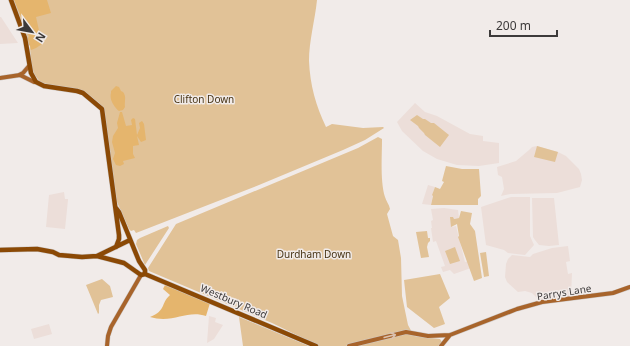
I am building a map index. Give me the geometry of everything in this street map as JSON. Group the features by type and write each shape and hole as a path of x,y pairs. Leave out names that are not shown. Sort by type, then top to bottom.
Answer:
{"main road":[{"path":"11,0 25,38 29,66 36,82"},
{"path":"16,76 23,73 29,66"},
{"path":"0,78 20,76 44,86 77,91 83,93 102,109 116,208 119,239 116,247"},
{"path":"107,346 108,333 145,270 139,261 116,208"},
{"path":"0,250 33,249 71,257 96,256 130,240"},
{"path":"108,251 106,254 108,258"},
{"name":"Westbury Road","path":"96,256 120,262 143,274 316,346"},
{"path":"132,268 138,266 139,261"},
{"name":"Parrys Lane","path":"349,346 406,332 428,336 450,335 542,302 613,292 630,287"},
{"path":"441,346 450,335"}],"shaded area":[{"path":"14,0 47,0 51,13 36,17 42,44 31,50 27,41 29,36"},
{"path":"1,17 18,43 0,44"},
{"path":"116,86 119,87 125,97 125,107 123,110 119,111 111,100 111,91"},
{"path":"415,103 425,112 437,116 470,134 483,136 483,141 499,143 499,163 479,166 457,165 437,159 423,151 402,131 397,122"},
{"path":"120,112 122,112 126,126 132,125 131,120 133,118 135,119 137,135 140,128 139,123 142,121 144,124 146,140 141,142 137,136 139,145 133,146 133,154 135,158 123,161 124,164 120,166 116,165 113,159 115,153 112,142 113,136 118,128 117,123"},
{"path":"537,146 566,156 579,169 582,180 580,187 557,193 510,194 501,196 504,189 502,177 498,175 497,167 516,161 532,147"},
{"path":"428,185 435,187 431,205 422,204"},
{"path":"64,192 65,199 68,199 65,229 46,227 49,195"},
{"path":"511,197 530,197 530,236 534,245 525,255 508,253 504,250 486,245 481,207"},
{"path":"532,198 554,198 559,245 539,245 533,237"},
{"path":"444,208 458,210 459,218 453,219 452,227 456,226 465,262 469,261 471,268 454,274 450,270 443,272 441,267 445,266 436,241 433,242 431,221 433,220 431,209"},
{"path":"568,246 570,261 566,262 568,274 572,273 571,296 539,300 532,293 525,291 518,292 507,282 505,277 506,264 512,255 530,257 533,254 552,248"},
{"path":"165,285 210,303 206,316 195,314 169,319 150,317 159,312 170,295 163,289"},
{"path":"209,316 216,318 215,322 223,325 214,339 207,343"},
{"path":"49,324 52,334 34,339 31,329"}],"green space":[{"name":"Clifton Down","path":"13,0 317,0 309,61 314,95 326,127 332,124 363,128 384,128 365,140 343,150 259,185 136,233 134,230 131,231 129,229 117,202 108,147 104,109 84,91 45,85 40,82 34,74 31,64 30,46"},
{"path":"417,115 431,123 434,123 449,135 440,147 410,120"},
{"name":"Durdham Down","path":"378,137 382,139 382,184 390,209 387,214 393,236 398,240 401,258 402,296 408,325 414,336 440,339 442,342 440,346 319,346 272,323 149,271 148,268 176,224 358,148"},
{"path":"537,146 558,152 555,162 534,157"},
{"path":"446,166 462,169 479,169 481,196 478,199 478,205 431,205 435,187 440,189 444,182 442,181"},
{"path":"461,211 472,213 470,224 475,231 482,278 474,281 458,237 457,224 451,227 450,217 453,217 454,219 459,218"},
{"path":"168,226 169,228 145,265 136,244 137,240"},
{"path":"427,231 428,238 430,238 427,247 429,257 421,258 416,232"},
{"path":"455,247 460,261 450,264 445,251"},
{"path":"486,252 489,276 484,277 480,253"},
{"path":"440,274 450,298 439,307 445,324 434,328 407,307 404,280"},
{"path":"102,279 110,286 113,297 101,300 98,314 86,285"},
{"path":"239,317 309,346 243,346"}]}
